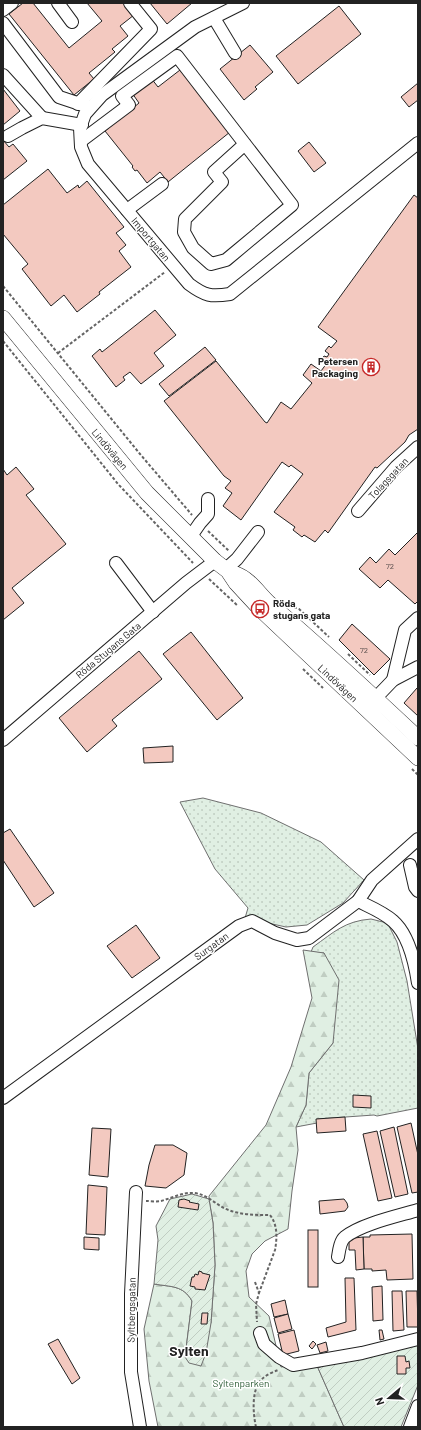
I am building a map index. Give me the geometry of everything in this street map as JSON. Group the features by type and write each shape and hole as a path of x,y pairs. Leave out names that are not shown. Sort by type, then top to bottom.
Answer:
{"main road":[{"name":"Lindövägen","path":"3,318 147,493 223,567 260,609 370,703 418,738"},
{"name":"Lindövägen","path":"370,703 418,758"}],"street":[{"path":"3,10 12,3"},
{"path":"58,3 72,22"},
{"path":"78,104 151,29 130,3"},
{"name":"Importgatan","path":"243,3 195,27 102,95 85,114 80,128 81,147 88,164 189,284 202,293 216,297 230,294 418,143"},
{"path":"214,18 236,53"},
{"path":"3,23 60,97 90,108"},
{"path":"81,141 129,105 122,96 177,56 292,204 226,260 211,264 193,248 184,232 185,219 222,182 214,172 245,144"},
{"path":"3,75 42,118"},
{"path":"8,136 42,118 82,125"},
{"path":"127,210 162,184"},
{"name":"Tolagsgatan","path":"358,511 396,467 418,447"},
{"path":"191,536 208,514 208,499"},
{"name":"Röda Stugans Gata","path":"3,740 186,583 223,567 237,559 258,532"},
{"path":"116,563 153,612"},
{"path":"393,680 406,630 418,618"},
{"path":"370,703 393,680 418,667"},
{"name":"Surgatan","path":"3,1098 239,926 252,921 275,933 297,940 309,938 358,901 372,880 418,839"},
{"path":"402,852 414,869 415,887 418,891"},
{"path":"358,901 378,910 394,922 406,939 415,965 418,983"},
{"name":"Syltbergsgatan","path":"136,1196 131,1294 131,1372 140,1427"},
{"path":"338,1257 344,1238 368,1225 418,1210"},
{"path":"260,1333 264,1344 279,1357 293,1364 362,1353 418,1339"},
{"path":"410,1427 418,1406"}],"path":[{"path":"136,1196 161,1201 167,1198 194,1193 210,1198 231,1211 270,1215 275,1230 276,1244 259,1293 256,1311 260,1333"},
{"path":"255,1282 259,1293"},
{"path":"256,1427 254,1417 254,1394 261,1379 279,1369 293,1364"}],"green space":[{"path":"203,798 261,813 321,842 364,880 343,903 307,925 286,927 245,918 248,908 215,869 180,802"},
{"path":"371,919 383,922 389,926 397,942 407,981 418,1049 418,1108 377,1116 317,1119 317,1123 296,1127 306,1105 309,1073 333,1043 324,953 311,952 313,947 340,928 354,922"},
{"name":"Syltenparken","path":"303,950 324,953 339,980 333,1043 309,1073 306,1105 296,1127 298,1150 288,1229 265,1241 252,1254 246,1271 249,1297 269,1316 281,1367 315,1361 344,1427 158,1427 149,1381 144,1329 154,1284 181,1289 192,1301 185,1357 211,1323 215,1265 213,1223 209,1196 266,1125 291,1067 312,998"},
{"path":"192,1194 209,1199 213,1223 215,1265 211,1323 206,1353 201,1366 189,1363 185,1357 192,1301 181,1289 154,1284 158,1240 156,1226 170,1199"},
{"path":"418,1344 418,1385 401,1427 344,1427 318,1368 328,1364"}],"building":[{"path":"23,3 33,3 69,48 102,21 87,3 125,3 134,15 120,26 128,36 112,49 115,52 89,73 94,79 74,95 9,14"},
{"path":"150,3 192,3 167,24"},
{"path":"339,6 361,34 298,84 276,56"},
{"path":"250,45 273,72 255,87 257,89 244,100 220,69"},
{"path":"180,70 230,132 168,182 160,172 147,183 137,170 135,171 132,167 133,166 105,131 139,103 132,93 151,78 158,87"},
{"path":"418,83 418,100 409,107 401,97"},
{"path":"3,89 20,111 3,125"},
{"path":"3,140 9,147 13,144 27,161 3,180"},
{"path":"309,142 326,163 314,172 298,151"},
{"path":"48,169 67,193 78,185 79,188 87,181 124,227 116,233 126,245 119,251 131,267 99,292 100,294 77,312 64,295 51,306 22,269 28,264 3,234 3,205"},
{"name":"Petersen Packaging","path":"414,195 418,198 418,429 409,435 405,442 377,468 375,467 328,533 325,530 315,542 304,535 302,537 293,530 295,527 274,512 303,474 291,465 289,467 282,462 241,520 223,506 232,493 225,488 231,481 224,476 164,401 216,361 265,422 267,423 281,402 291,409 312,383 303,375 311,364 321,371 327,363 322,359 324,356 327,357 329,354 325,351 329,346 331,348 337,341 318,327"},
{"path":"155,310 176,335 154,353 164,366 141,384 130,372 123,377 125,380 116,387 92,356 100,349 102,352"},
{"path":"205,347 216,360 169,396 159,384"},
{"path":"16,467 34,489 26,495 66,544 12,588 24,603 3,620 3,469 7,475"},
{"path":"418,532 418,601 415,604 388,580 380,588 359,569 370,557 376,563 389,549 395,555"},
{"path":"352,624 390,659 374,675 339,640"},
{"path":"191,632 243,698 217,720 163,654"},
{"path":"139,651 162,679 112,720 117,726 87,752 59,718"},
{"path":"417,688 418,689 418,716 404,703"},
{"path":"173,746 173,762 144,763 143,748"},
{"path":"10,829 54,893 34,907 3,860 3,833"},
{"path":"136,925 160,958 132,978 107,946"},
{"path":"353,1095 371,1096 371,1108 353,1107"},
{"path":"345,1117 346,1131 317,1133 316,1119"},
{"path":"411,1123 418,1155 418,1192 412,1193 397,1127"},
{"path":"394,1127 408,1194 395,1197 380,1131"},
{"path":"92,1128 111,1129 108,1177 89,1175"},
{"path":"377,1131 392,1198 378,1201 363,1134"},
{"path":"155,1145 173,1145 187,1153 184,1175 166,1188 145,1186"},
{"path":"88,1185 107,1187 105,1235 86,1234"},
{"path":"184,1199 190,1201 189,1202 199,1204 198,1210 178,1207 179,1200"},
{"path":"344,1199 348,1207 345,1211 320,1214 319,1201"},
{"path":"308,1230 318,1230 318,1287 308,1287"},
{"path":"412,1234 413,1279 387,1280 386,1270 372,1271 372,1269 364,1269 363,1237 370,1237 370,1235"},
{"path":"84,1237 99,1238 99,1250 84,1249"},
{"path":"363,1237 364,1269 356,1270 355,1250 349,1250 349,1240"},
{"path":"199,1271 210,1275 205,1290 195,1289 195,1287 190,1286 192,1277 194,1277 195,1274 198,1275"},
{"path":"345,1278 354,1278 356,1330 328,1337 326,1328 346,1322"},
{"path":"382,1286 383,1320 373,1321 372,1287"},
{"path":"392,1291 402,1291 404,1330 393,1331"},
{"path":"406,1291 417,1291 418,1327 407,1327"},
{"path":"285,1300 288,1314 274,1317 271,1304"},
{"path":"202,1313 208,1313 207,1324 201,1324"},
{"path":"288,1314 292,1329 278,1333 274,1318"},
{"path":"294,1330 299,1351 283,1355 278,1334"},
{"path":"379,1330 382,1330 384,1339 380,1340"},
{"path":"58,1339 80,1378 72,1384 48,1344"},
{"path":"313,1341 316,1344 312,1349 309,1346"},
{"path":"326,1342 328,1351 320,1353 317,1345"},
{"path":"397,1356 405,1356 406,1362 409,1361 410,1368 406,1368 406,1374 397,1374"}],"place":[{"name":"Petersen Packaging","path":"371,367"},
{"name":"Röda stugans gata","path":"260,609"}],"district":[{"name":"Sylten","path":"189,1351"}]}
